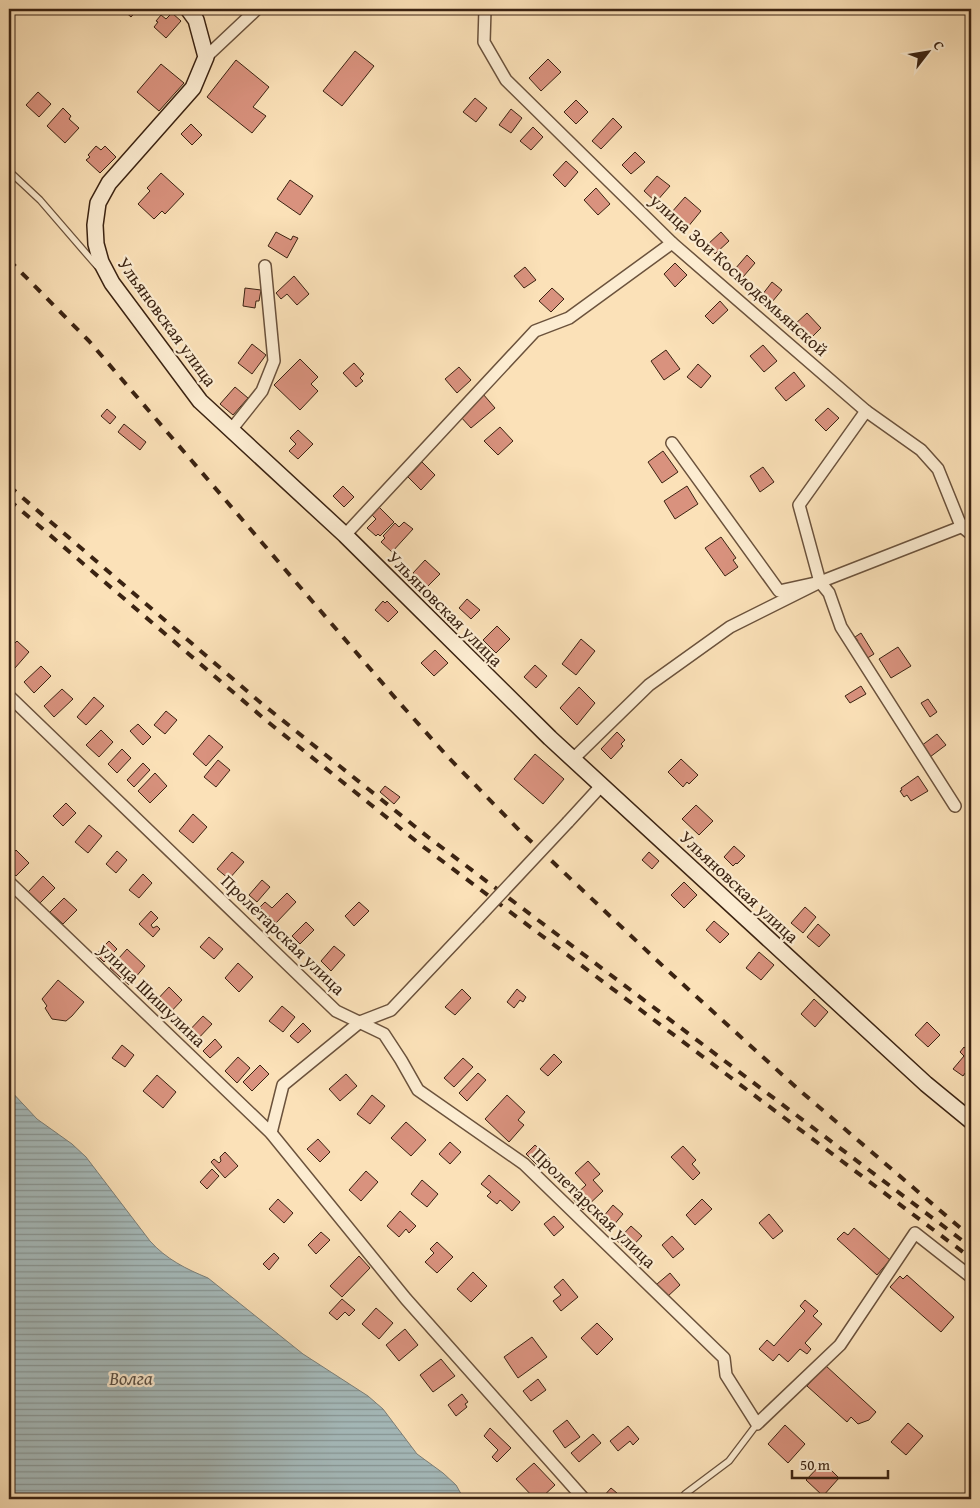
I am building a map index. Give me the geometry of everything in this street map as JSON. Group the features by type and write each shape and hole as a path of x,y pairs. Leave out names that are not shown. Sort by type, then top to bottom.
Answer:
{"main road":[{"path":"188,9 196,20 206,57"},
{"name":"Ульяновская улица","path":"206,57 192,88 109,183 98,203 95,225 96,244 101,262 112,283 200,401 344,535 572,760 926,1084 971,1121"}],"street":[{"path":"206,57 257,9"},
{"name":"улица Зои Космодемьянской","path":"485,9 484,42 506,80 672,243 866,411 921,450 938,469 966,525"},
{"path":"344,535 535,331 569,318 672,243"},
{"path":"231,430 262,391 274,361 265,266"},
{"path":"866,411 799,505 820,582 829,593 841,627 955,806"},
{"path":"672,442 779,591 820,582"},
{"path":"572,760 649,685 730,627 820,582 966,525 971,534"},
{"name":"Пролетарская улица","path":"9,696 336,1011 384,1034 418,1090 524,1164 724,1358 726,1375 757,1424"},
{"path":"270,1133 283,1085 360,1022 391,1010 601,786"},
{"name":"улица Шишулина","path":"9,882 270,1133 406,1299 584,1499"},
{"path":"757,1424 840,1345 915,1233 971,1277"}],"lane":[{"path":"9,171 40,200 112,283"},
{"path":"681,1499 729,1461 757,1424"}],"water":[{"name":"Волга","path":"9,1089 37,1119 72,1144 86,1157 156,1247 177,1263 208,1278 303,1354 368,1396 383,1409 417,1454 456,1485 464,1499 9,1499"}],"building":[{"path":"122,9 138,9 131,17"},
{"path":"172,13 181,21 166,38 154,27 161,15 166,19"},
{"path":"355,51 374,66 342,106 323,91"},
{"path":"548,59 561,72 541,91 529,78"},
{"path":"236,60 269,87 253,107 266,116 252,133 207,97"},
{"path":"161,64 184,83 159,111 137,92"},
{"path":"38,92 51,104 39,117 26,105"},
{"path":"475,98 487,108 476,122 463,112"},
{"path":"576,100 588,112 576,124 564,112"},
{"path":"63,108 71,116 69,119 79,128 65,143 47,126"},
{"path":"511,109 522,118 511,133 499,125"},
{"path":"613,118 622,127 601,149 592,141"},
{"path":"191,124 202,135 192,145 181,134"},
{"path":"533,127 543,137 531,150 520,141"},
{"path":"96,146 101,150 105,146 116,157 100,173 86,160 90,157 88,155"},
{"path":"635,152 645,162 631,174 622,165"},
{"path":"566,161 578,172 565,187 553,175"},
{"path":"161,173 184,194 165,214 162,211 154,219 138,204 150,191 147,188"},
{"path":"657,176 670,186 656,202 644,191"},
{"path":"290,180 313,196 300,215 277,199"},
{"path":"596,188 610,204 598,215 584,200"},
{"path":"685,197 701,211 687,228 671,213"},
{"path":"276,232 291,240 293,236 298,238 287,258 268,246"},
{"path":"721,232 729,241 715,254 707,245"},
{"path":"747,255 755,263 743,277 735,269"},
{"path":"675,263 687,275 675,287 664,274"},
{"path":"525,267 536,280 524,288 514,276"},
{"path":"294,276 309,294 297,305 287,294 281,299 276,293"},
{"path":"772,282 782,290 772,302 762,295"},
{"path":"245,288 261,290 259,301 256,301 255,308 243,306"},
{"path":"552,288 564,299 551,312 539,301"},
{"path":"720,301 728,310 713,324 705,316"},
{"path":"807,313 821,328 808,341 794,325"},
{"path":"252,344 266,355 252,374 238,363"},
{"path":"763,345 777,361 764,372 750,356"},
{"path":"666,350 680,369 664,380 651,361"},
{"path":"300,359 318,377 311,384 318,391 300,410 274,385"},
{"path":"354,363 364,374 360,378 363,381 356,387 343,373"},
{"path":"698,364 711,376 701,388 687,377"},
{"path":"459,367 471,380 457,393 445,379"},
{"path":"794,372 805,386 786,401 775,388"},
{"path":"235,387 248,398 233,415 220,404"},
{"path":"483,394 495,408 471,428 459,415"},
{"path":"828,408 839,418 826,431 815,420"},
{"path":"107,409 116,417 110,424 101,416"},
{"path":"124,424 146,442 140,450 118,432"},
{"path":"500,427 513,441 498,455 484,441"},
{"path":"298,430 313,444 298,459 289,451 296,444 290,438"},
{"path":"663,451 678,472 662,483 648,462"},
{"path":"422,462 435,475 421,490 408,477"},
{"path":"763,467 774,482 760,492 750,476"},
{"path":"343,486 354,497 344,507 333,496"},
{"path":"687,486 698,504 675,519 664,501"},
{"path":"377,505 394,522 380,536 378,534 376,536 367,528 376,519 370,513"},
{"path":"404,522 413,529 392,552 381,542 385,538 383,536 395,523 399,527"},
{"path":"721,537 736,558 733,560 738,567 725,576 705,548"},
{"path":"425,560 440,574 427,587 413,573"},
{"path":"467,599 480,610 471,619 459,608"},
{"path":"383,601 385,603 387,601 398,612 388,622 375,610"},
{"path":"497,626 510,639 496,653 483,640"},
{"path":"861,633 874,654 861,662 850,646 858,641 855,637"},
{"path":"581,639 595,651 576,675 562,664"},
{"path":"17,641 29,652 15,668 9,662 9,649"},
{"path":"898,647 911,666 891,678 879,659"},
{"path":"435,650 448,663 434,676 421,663"},
{"path":"535,665 547,676 536,688 524,677"},
{"path":"41,666 51,676 34,693 24,682"},
{"path":"861,686 866,694 850,703 845,696"},
{"path":"579,687 595,703 577,725 560,708"},
{"path":"62,689 73,699 54,717 44,706"},
{"path":"94,697 104,706 86,725 77,717"},
{"path":"928,699 937,712 930,717 921,703"},
{"path":"166,711 177,720 165,734 154,725"},
{"path":"138,724 151,737 143,745 130,731"},
{"path":"101,730 113,742 99,757 86,745"},
{"path":"617,732 625,740 621,744 623,746 611,759 601,749"},
{"path":"937,734 946,745 930,757 921,746"},
{"path":"209,735 223,747 206,766 193,754"},
{"path":"122,749 131,758 117,773 108,764"},
{"path":"535,754 564,779 543,804 514,779"},
{"path":"681,759 698,775 683,787 668,772"},
{"path":"218,760 230,770 216,787 204,777"},
{"path":"143,763 150,770 134,787 127,780"},
{"path":"155,773 167,786 150,803 138,791"},
{"path":"918,776 928,791 911,801 907,795 904,797 900,791 902,790 901,788"},
{"path":"385,786 400,797 394,804 380,792"},
{"path":"66,803 76,813 63,826 53,816"},
{"path":"696,805 713,821 699,835 682,819"},
{"path":"193,814 207,827 193,843 179,831"},
{"path":"89,825 102,836 88,853 75,842"},
{"path":"734,846 745,856 733,866 724,857"},
{"path":"16,850 29,863 16,876 9,869 9,858"},
{"path":"117,851 127,860 116,873 106,864"},
{"path":"232,852 244,862 229,879 217,869"},
{"path":"649,852 659,861 652,869 642,860"},
{"path":"143,874 152,883 139,898 129,890"},
{"path":"43,876 55,888 40,903 28,892"},
{"path":"262,880 270,887 257,902 249,895"},
{"path":"684,882 697,895 684,908 671,895"},
{"path":"287,893 296,902 276,923 260,907 265,902 272,908"},
{"path":"64,898 77,910 63,924 50,912"},
{"path":"359,902 369,911 354,926 345,916"},
{"path":"805,907 816,917 803,933 791,923"},
{"path":"151,911 158,918 151,925 153,928 157,926 160,929 153,937 139,924"},
{"path":"714,921 729,934 720,943 706,930"},
{"path":"306,922 314,930 300,944 292,936"},
{"path":"818,924 830,935 819,947 807,937"},
{"path":"209,937 223,949 214,959 200,947"},
{"path":"109,941 117,949 104,962 96,954"},
{"path":"334,946 345,955 331,971 321,961"},
{"path":"127,949 145,966 129,985 110,968"},
{"path":"759,952 774,965 761,980 746,968"},
{"path":"238,963 253,977 239,992 225,978"},
{"path":"58,980 84,1002 66,1021 52,1019 42,999"},
{"path":"169,987 182,1000 167,1016 154,1003"},
{"path":"462,989 471,998 455,1015 445,1007"},
{"path":"517,989 526,997 523,1002 520,1000 514,1008 507,1002"},
{"path":"814,999 828,1012 815,1027 801,1014"},
{"path":"282,1006 295,1017 283,1032 269,1021"},
{"path":"203,1016 212,1024 194,1043 185,1035"},
{"path":"927,1022 940,1035 928,1047 915,1035"},
{"path":"303,1023 311,1031 298,1043 290,1036"},
{"path":"215,1039 222,1047 210,1058 203,1051"},
{"path":"122,1045 134,1055 125,1067 112,1058"},
{"path":"964,1047 971,1053 971,1065 963,1076 953,1069 964,1056 960,1052"},
{"path":"554,1054 562,1062 548,1076 540,1069"},
{"path":"238,1057 250,1068 237,1083 225,1071"},
{"path":"463,1058 473,1067 454,1087 444,1078"},
{"path":"260,1065 269,1074 252,1091 243,1082"},
{"path":"478,1073 486,1080 467,1101 459,1093"},
{"path":"346,1074 357,1086 340,1101 329,1089"},
{"path":"157,1075 176,1092 163,1108 143,1091"},
{"path":"372,1095 385,1106 370,1124 357,1114"},
{"path":"507,1095 525,1112 518,1120 524,1125 509,1142 485,1119"},
{"path":"406,1122 426,1140 411,1156 391,1138"},
{"path":"318,1139 330,1152 320,1162 307,1149"},
{"path":"450,1142 461,1152 450,1164 439,1154"},
{"path":"535,1145 550,1159 541,1169 526,1154"},
{"path":"683,1146 696,1160 692,1164 700,1173 693,1180 671,1157"},
{"path":"225,1152 238,1166 225,1178 211,1162 214,1159 219,1163 221,1161 220,1157"},
{"path":"588,1161 600,1174 593,1180 603,1191 583,1210 572,1198 586,1185 575,1173"},
{"path":"212,1169 219,1176 207,1189 200,1182"},
{"path":"366,1171 378,1182 361,1201 349,1190"},
{"path":"489,1175 520,1202 512,1211 500,1200 497,1204 487,1196 491,1192 481,1184"},
{"path":"422,1180 438,1194 427,1207 411,1194"},
{"path":"278,1199 293,1213 284,1223 269,1209"},
{"path":"702,1199 712,1209 695,1225 686,1215"},
{"path":"613,1205 623,1214 608,1232 598,1223"},
{"path":"400,1211 416,1226 409,1233 406,1229 399,1237 387,1226"},
{"path":"769,1214 783,1231 773,1239 759,1223"},
{"path":"554,1216 564,1227 554,1236 544,1224"},
{"path":"631,1226 642,1236 628,1251 617,1241"},
{"path":"854,1228 890,1260 877,1275 837,1239 844,1232 848,1235"},
{"path":"321,1232 330,1240 316,1254 308,1245"},
{"path":"672,1236 684,1249 673,1258 662,1245"},
{"path":"437,1242 453,1257 437,1273 425,1262 434,1253 430,1249"},
{"path":"274,1253 279,1258 269,1270 263,1264"},
{"path":"359,1256 370,1268 342,1297 330,1286"},
{"path":"473,1272 487,1286 471,1302 457,1289"},
{"path":"670,1273 680,1285 667,1297 657,1284"},
{"path":"907,1275 954,1317 941,1332 890,1287 900,1276 903,1279"},
{"path":"563,1279 578,1297 561,1311 553,1301 561,1295 554,1287"},
{"path":"342,1299 355,1310 349,1316 345,1312 337,1320 329,1313"},
{"path":"805,1300 818,1311 813,1316 822,1324 805,1343 811,1349 807,1354 800,1349 788,1362 779,1354 773,1361 759,1349 767,1340 774,1346 805,1311 800,1306"},
{"path":"376,1308 393,1323 379,1339 362,1324"},
{"path":"597,1323 613,1339 597,1355 581,1338"},
{"path":"405,1329 418,1345 399,1361 386,1345"},
{"path":"532,1337 547,1357 518,1378 504,1357"},
{"path":"441,1359 455,1376 433,1392 420,1375"},
{"path":"825,1365 876,1412 869,1420 858,1424 851,1417 847,1422 807,1386"},
{"path":"538,1379 546,1390 531,1401 523,1391"},
{"path":"462,1394 468,1402 465,1404 467,1407 456,1416 448,1405"},
{"path":"567,1420 580,1437 565,1448 553,1431"},
{"path":"908,1423 923,1436 906,1455 891,1442"},
{"path":"785,1425 805,1444 788,1463 768,1444"},
{"path":"628,1426 639,1439 633,1445 630,1441 618,1451 610,1441"},
{"path":"490,1428 511,1448 497,1462 492,1457 498,1450 484,1436"},
{"path":"593,1434 601,1443 579,1462 571,1453"},
{"path":"823,1462 839,1478 823,1496 806,1480"},
{"path":"534,1463 555,1485 540,1499 535,1499 516,1479"},
{"path":"611,1488 624,1499 602,1498"}],"railway":[{"path":"9,260 89,341 397,700 448,757 520,831 665,968 798,1089 971,1237"},
{"path":"9,486 261,703 428,837 971,1247"},
{"path":"9,500 268,722 421,845 971,1258"}]}
